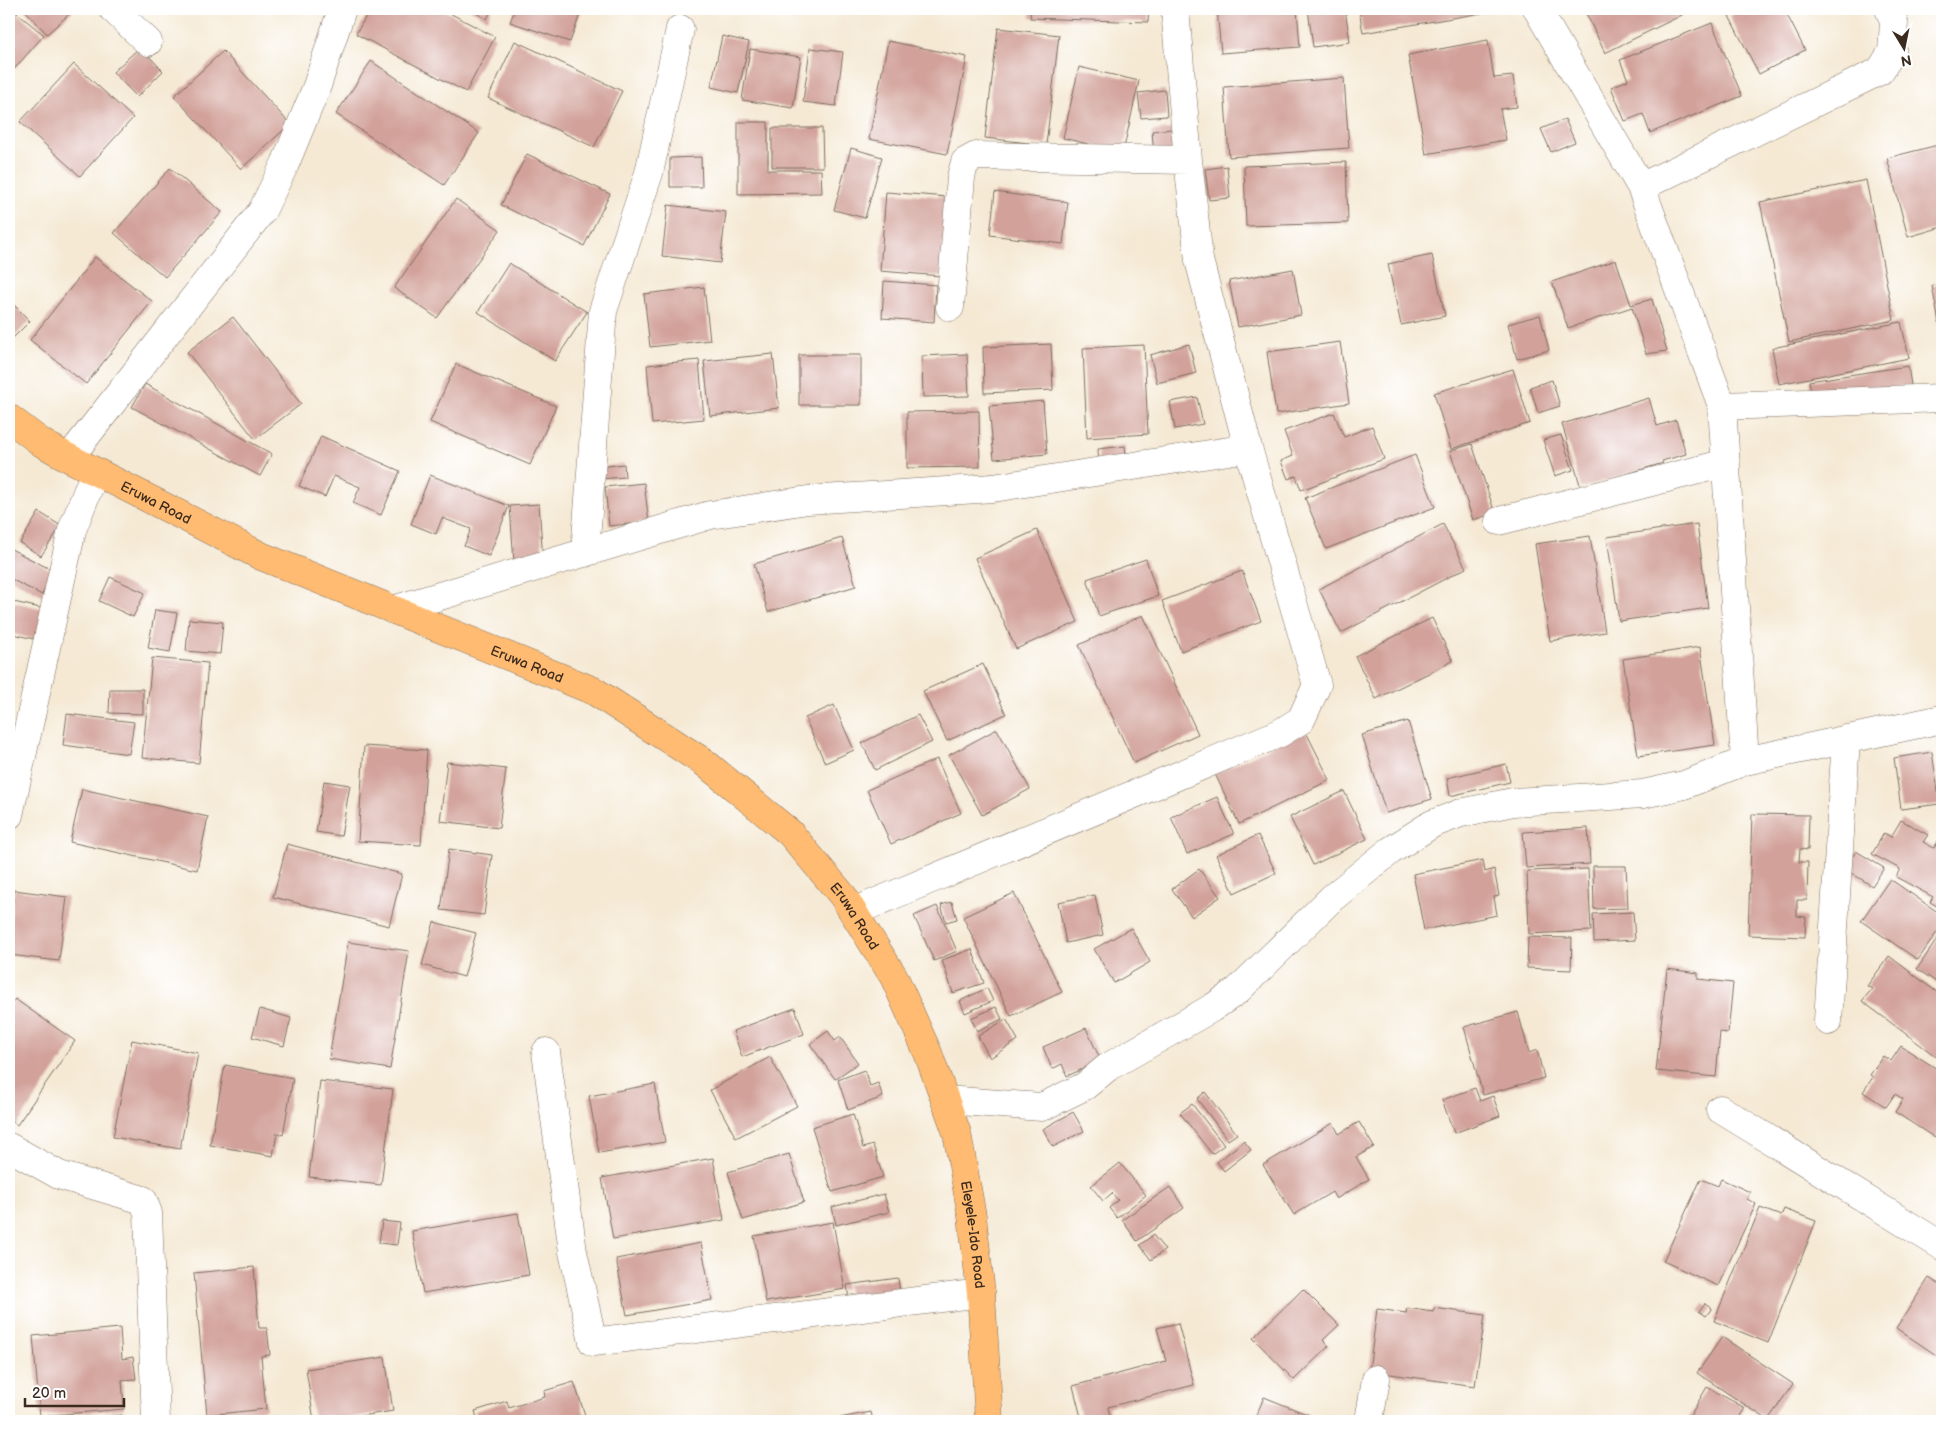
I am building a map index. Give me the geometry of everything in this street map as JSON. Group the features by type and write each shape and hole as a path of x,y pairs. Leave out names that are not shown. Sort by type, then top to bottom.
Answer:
{"main road":[{"name":"Eruwa Road","path":"9,418 42,443 94,472 261,556 594,691 705,762 790,834 843,896 894,978 928,1053"},
{"name":"Eleyele-Ido Road","path":"928,1053 956,1133 972,1216 981,1293 989,1421"}],"street":[{"path":"113,9 148,42"},
{"path":"69,458 262,211 285,164 316,86 342,9"},
{"path":"853,912 1280,732 1301,720 1317,685 1248,448 1199,260 1175,9"},
{"path":"1537,9 1641,187 1722,406 1745,761"},
{"path":"1641,187 1880,71 1892,52 1894,22 1889,9"},
{"path":"585,553 603,311 649,172 680,29"},
{"path":"950,307 961,177 965,162 976,156 1188,160"},
{"path":"1722,406 1942,398"},
{"path":"393,610 720,513 808,500 993,488 1248,448"},
{"path":"1499,521 1726,463"},
{"path":"9,815 72,530 94,472"},
{"path":"945,1100 1042,1107 1085,1086 1108,1067 1212,1008 1237,991 1332,898 1390,851 1432,824 1461,813 1513,802 1643,794 1684,786 1745,761 1942,718"},
{"path":"1828,1021 1846,739"},
{"path":"546,1052 573,1252 593,1342 981,1293"},
{"path":"1720,1109 1942,1246"},
{"path":"9,1147 59,1175 143,1200 148,1213 156,1421"},
{"path":"1369,1421 1376,1379"}],"building":[{"path":"9,9 12,9 44,35 9,75"},
{"path":"24,9 75,9 47,34"},
{"path":"370,9 442,9 495,37 466,92 356,34"},
{"path":"469,9 492,9 487,19"},
{"path":"515,9 582,9 570,42 510,22"},
{"path":"1031,9 1149,9 1148,22 1030,18"},
{"path":"1217,9 1297,9 1300,47 1221,53"},
{"path":"1308,9 1345,9 1350,42 1313,47"},
{"path":"1359,9 1481,9 1482,13 1363,33"},
{"path":"1584,9 1679,9 1682,15 1605,53"},
{"path":"1743,9 1784,9 1805,50 1759,74 1729,16"},
{"path":"1712,23 1742,96 1650,133 1643,114 1625,121 1611,87 1628,80 1620,60"},
{"path":"998,28 1059,35 1046,145 985,138"},
{"path":"722,36 749,42 738,93 711,87"},
{"path":"1488,40 1494,78 1513,76 1517,107 1500,109 1506,140 1426,154 1408,55"},
{"path":"515,41 622,91 594,147 488,98"},
{"path":"888,41 967,57 947,154 869,139"},
{"path":"140,47 163,71 137,97 113,72"},
{"path":"810,48 843,52 836,106 803,102"},
{"path":"750,49 801,57 793,108 742,100"},
{"path":"223,51 290,124 241,169 174,96"},
{"path":"371,61 479,133 444,185 336,114"},
{"path":"74,64 133,118 80,176 20,122"},
{"path":"1079,67 1139,81 1123,152 1063,138"},
{"path":"1344,78 1349,148 1229,157 1224,87"},
{"path":"1165,90 1167,116 1141,118 1138,93"},
{"path":"1565,119 1575,142 1551,152 1541,129"},
{"path":"738,122 768,122 768,170 821,170 822,193 738,194"},
{"path":"772,128 822,128 823,167 772,167"},
{"path":"1172,129 1175,155 1154,157 1152,131"},
{"path":"1942,144 1942,227 1908,237 1887,158"},
{"path":"851,148 882,157 865,218 834,210"},
{"path":"527,154 610,194 584,246 501,205"},
{"path":"701,157 702,187 670,187 670,158"},
{"path":"1346,162 1348,223 1246,226 1244,166"},
{"path":"1227,166 1230,198 1209,200 1205,169"},
{"path":"170,168 222,212 165,277 114,233"},
{"path":"1866,180 1894,320 1789,342 1760,202"},
{"path":"886,192 947,197 941,276 880,271"},
{"path":"995,192 1068,202 1063,244 990,235"},
{"path":"456,199 500,230 437,318 394,288"},
{"path":"668,205 726,212 720,263 662,256"},
{"path":"1432,255 1445,316 1401,325 1388,264"},
{"path":"95,257 152,301 86,384 30,340"},
{"path":"1616,260 1631,305 1652,299 1667,351 1646,354 1632,307 1568,328 1552,282"},
{"path":"509,263 587,312 555,361 478,312"},
{"path":"1293,269 1301,315 1238,327 1229,281"},
{"path":"884,281 936,285 934,322 882,318"},
{"path":"1942,284 1942,333 1941,333 1932,286"},
{"path":"704,287 710,340 650,347 644,294"},
{"path":"9,300 30,321 9,342"},
{"path":"1540,315 1549,350 1517,359 1508,324"},
{"path":"233,317 301,404 255,439 187,352"},
{"path":"1901,322 1909,358 1779,384 1772,348"},
{"path":"1340,342 1349,403 1276,414 1267,352"},
{"path":"1051,344 1053,390 984,393 983,347"},
{"path":"1189,344 1196,373 1157,383 1150,355"},
{"path":"1144,345 1148,434 1087,438 1083,348"},
{"path":"773,354 779,408 710,416 704,361"},
{"path":"967,354 969,396 923,397 922,356"},
{"path":"799,355 861,355 861,405 799,405"},
{"path":"699,360 704,419 652,424 647,365"},
{"path":"456,364 556,406 530,465 430,422"},
{"path":"1908,366 1911,385 1813,400 1809,381"},
{"path":"1513,369 1530,423 1451,449 1434,393"},
{"path":"1552,380 1560,406 1538,413 1530,387"},
{"path":"145,384 272,454 260,476 132,407"},
{"path":"1197,397 1203,424 1175,429 1170,402"},
{"path":"1649,398 1657,426 1676,420 1686,454 1581,488 1562,424"},
{"path":"1043,401 1047,454 994,459 989,406"},
{"path":"979,411 980,467 907,468 907,412"},
{"path":"1334,413 1344,437 1372,426 1384,459 1301,490 1296,476 1288,479 1281,461 1293,456 1284,431"},
{"path":"1561,435 1573,470 1555,476 1543,440"},
{"path":"321,436 400,471 381,515 353,503 360,487 334,476 325,497 299,486"},
{"path":"1472,444 1495,513 1473,520 1450,451"},
{"path":"1125,446 1127,463 1099,466 1098,449"},
{"path":"1415,455 1435,507 1326,549 1305,498"},
{"path":"624,464 625,477 600,479 599,467"},
{"path":"430,475 509,506 489,556 464,546 471,529 442,518 436,534 411,524"},
{"path":"644,483 649,522 609,526 605,487"},
{"path":"539,504 543,560 514,563 510,506"},
{"path":"39,512 61,526 41,556 20,543"},
{"path":"1443,524 1466,568 1341,633 1319,589"},
{"path":"1697,524 1708,608 1619,621 1607,537"},
{"path":"1037,530 1078,622 1016,649 975,558"},
{"path":"1590,536 1605,632 1550,641 1535,544"},
{"path":"842,538 856,586 768,612 754,564"},
{"path":"9,548 54,571 42,595 9,578"},
{"path":"1146,559 1158,596 1099,616 1087,579"},
{"path":"1242,571 1261,621 1181,651 1162,601"},
{"path":"110,577 145,593 133,617 99,601"},
{"path":"9,601 45,609 38,640 9,633"},
{"path":"155,610 177,613 170,652 148,648"},
{"path":"1143,615 1198,734 1134,763 1079,645"},
{"path":"1432,618 1453,661 1376,699 1355,656"},
{"path":"189,619 223,622 220,654 186,651"},
{"path":"1700,647 1715,745 1638,756 1623,659"},
{"path":"152,658 208,663 199,763 142,758"},
{"path":"983,664 1006,714 947,741 923,691"},
{"path":"110,689 143,689 143,714 109,713"},
{"path":"834,705 854,750 825,763 805,718"},
{"path":"67,714 134,722 129,754 63,745"},
{"path":"918,715 932,742 875,770 862,743"},
{"path":"1408,721 1432,799 1386,813 1362,735"},
{"path":"997,729 1030,789 982,815 949,755"},
{"path":"1305,730 1330,780 1239,824 1215,774"},
{"path":"364,746 427,750 421,845 358,841"},
{"path":"1932,752 1940,804 1901,809 1894,758"},
{"path":"937,759 961,813 891,844 867,790"},
{"path":"447,762 506,769 499,828 440,821"},
{"path":"1506,764 1510,782 1450,796 1447,778"},
{"path":"324,781 350,785 341,836 316,832"},
{"path":"82,789 208,817 197,870 70,842"},
{"path":"1344,791 1367,839 1313,865 1290,817"},
{"path":"1217,797 1234,834 1187,854 1171,817"},
{"path":"1752,814 1809,815 1808,850 1800,849 1799,862 1808,862 1807,900 1797,900 1797,916 1806,917 1805,937 1748,935"},
{"path":"1901,820 1928,835 1923,842 1934,848 1939,840 1942,842 1942,909 1930,902 1933,897 1896,877 1900,869 1872,854 1884,833 1891,837"},
{"path":"1588,828 1590,864 1526,868 1523,832"},
{"path":"1258,835 1276,873 1234,893 1216,855"},
{"path":"287,844 402,874 389,926 273,897"},
{"path":"449,849 492,855 484,915 441,910"},
{"path":"1856,851 1884,868 1872,886 1845,869"},
{"path":"1483,860 1485,872 1494,869 1499,896 1494,897 1497,915 1424,930 1413,874"},
{"path":"1593,866 1626,866 1628,908 1594,909"},
{"path":"1199,869 1220,897 1192,917 1172,889"},
{"path":"1588,869 1591,931 1529,934 1527,871"},
{"path":"1890,879 1942,915 1942,925 1918,960 1861,921"},
{"path":"14,890 67,897 59,961 9,955 9,935"},
{"path":"1014,893 1062,992 1011,1016 963,917"},
{"path":"1095,895 1103,935 1066,943 1058,902"},
{"path":"952,902 957,919 946,922 941,905"},
{"path":"937,906 957,951 934,961 914,916"},
{"path":"1633,912 1635,940 1594,942 1593,914"},
{"path":"434,922 476,933 464,977 422,965"},
{"path":"1131,928 1150,962 1114,983 1094,949"},
{"path":"1942,932 1942,986 1917,969"},
{"path":"1528,937 1572,938 1571,970 1527,968"},
{"path":"348,942 409,951 390,1069 329,1059"},
{"path":"972,949 984,983 953,993 942,960"},
{"path":"1889,956 1942,996 1942,1061 1862,1001 1872,989 1867,986"},
{"path":"1667,969 1698,973 1698,979 1733,983 1728,1033 1720,1032 1716,1077 1656,1071"},
{"path":"987,988 993,1001 965,1013 960,1001"},
{"path":"15,999 75,1041 17,1125 9,1119 9,1008"},
{"path":"996,1007 1002,1019 977,1031 971,1018"},
{"path":"795,1008 804,1034 742,1057 733,1031"},
{"path":"260,1009 291,1018 284,1046 252,1037"},
{"path":"1518,1012 1529,1053 1537,1050 1544,1078 1483,1095 1464,1027"},
{"path":"1006,1019 1018,1040 990,1058 978,1036"},
{"path":"1086,1028 1101,1061 1067,1076 1062,1064 1052,1069 1043,1047"},
{"path":"828,1031 835,1041 840,1037 858,1063 835,1079 810,1044"},
{"path":"132,1040 198,1053 180,1149 113,1137"},
{"path":"1901,1046 1942,1072 1942,1127 1935,1138 1895,1112 1903,1099 1895,1094 1886,1107 1863,1092 1873,1077 1870,1075 1883,1056 1891,1061"},
{"path":"770,1057 797,1106 736,1138 710,1090"},
{"path":"225,1065 293,1078 283,1135 277,1133 273,1156 210,1145"},
{"path":"864,1070 870,1086 878,1083 883,1097 848,1110 838,1080"},
{"path":"320,1081 393,1089 381,1185 309,1177"},
{"path":"655,1084 665,1142 599,1153 589,1096"},
{"path":"1475,1088 1480,1101 1493,1096 1500,1116 1454,1133 1442,1100"},
{"path":"1205,1092 1237,1134 1228,1140 1197,1099"},
{"path":"1192,1104 1224,1145 1212,1154 1180,1113"},
{"path":"1073,1112 1084,1131 1053,1147 1043,1129"},
{"path":"853,1114 863,1148 873,1145 883,1177 832,1192 812,1127"},
{"path":"1359,1122 1374,1147 1356,1157 1369,1179 1336,1199 1332,1192 1294,1215 1263,1165 1333,1123 1339,1134"},
{"path":"1244,1141 1251,1150 1224,1171 1217,1162"},
{"path":"789,1154 804,1202 743,1220 728,1172"},
{"path":"713,1158 724,1220 613,1239 602,1178"},
{"path":"1120,1163 1146,1195 1117,1218 1109,1208 1118,1200 1112,1193 1103,1201 1091,1186"},
{"path":"1701,1179 1718,1186 1721,1179 1750,1192 1747,1199 1756,1204 1718,1286 1663,1261"},
{"path":"1170,1187 1184,1208 1137,1241 1122,1220"},
{"path":"884,1194 889,1212 836,1225 832,1207"},
{"path":"1760,1208 1781,1216 1784,1209 1816,1221 1768,1343 1714,1321"},
{"path":"518,1213 529,1275 423,1293 412,1231"},
{"path":"382,1221 400,1223 397,1245 379,1243"},
{"path":"833,1222 845,1289 766,1302 754,1236"},
{"path":"1153,1235 1165,1250 1151,1260 1140,1245"},
{"path":"701,1243 712,1300 627,1315 616,1259"},
{"path":"254,1267 259,1328 267,1328 270,1355 261,1356 266,1409 207,1415 194,1273"},
{"path":"898,1278 900,1293 849,1300 847,1285"},
{"path":"1929,1278 1942,1286 1942,1359 1896,1328"},
{"path":"1303,1289 1339,1325 1323,1340 1329,1346 1294,1380 1253,1338"},
{"path":"1705,1303 1712,1308 1706,1316 1699,1311"},
{"path":"1407,1308 1433,1312 1434,1308 1485,1315 1475,1386 1369,1371 1377,1309 1406,1313"},
{"path":"1178,1323 1194,1385 1108,1407 1111,1421 1082,1421 1073,1386 1166,1361 1157,1328"},
{"path":"120,1328 122,1359 133,1357 136,1379 122,1380 124,1409 40,1416 33,1336"},
{"path":"1722,1337 1793,1384 1768,1420 1697,1373"},
{"path":"385,1357 393,1411 328,1421 314,1421 306,1369"},
{"path":"574,1382 587,1421 478,1421 475,1411 507,1401 509,1408 545,1397 544,1391"},
{"path":"1707,1387 1745,1408 1737,1421 1687,1421"},
{"path":"1264,1397 1324,1421 1254,1421"},
{"path":"871,1412 873,1421 829,1421 829,1420"},
{"path":"122,1415 122,1421 66,1421 66,1420"}]}
